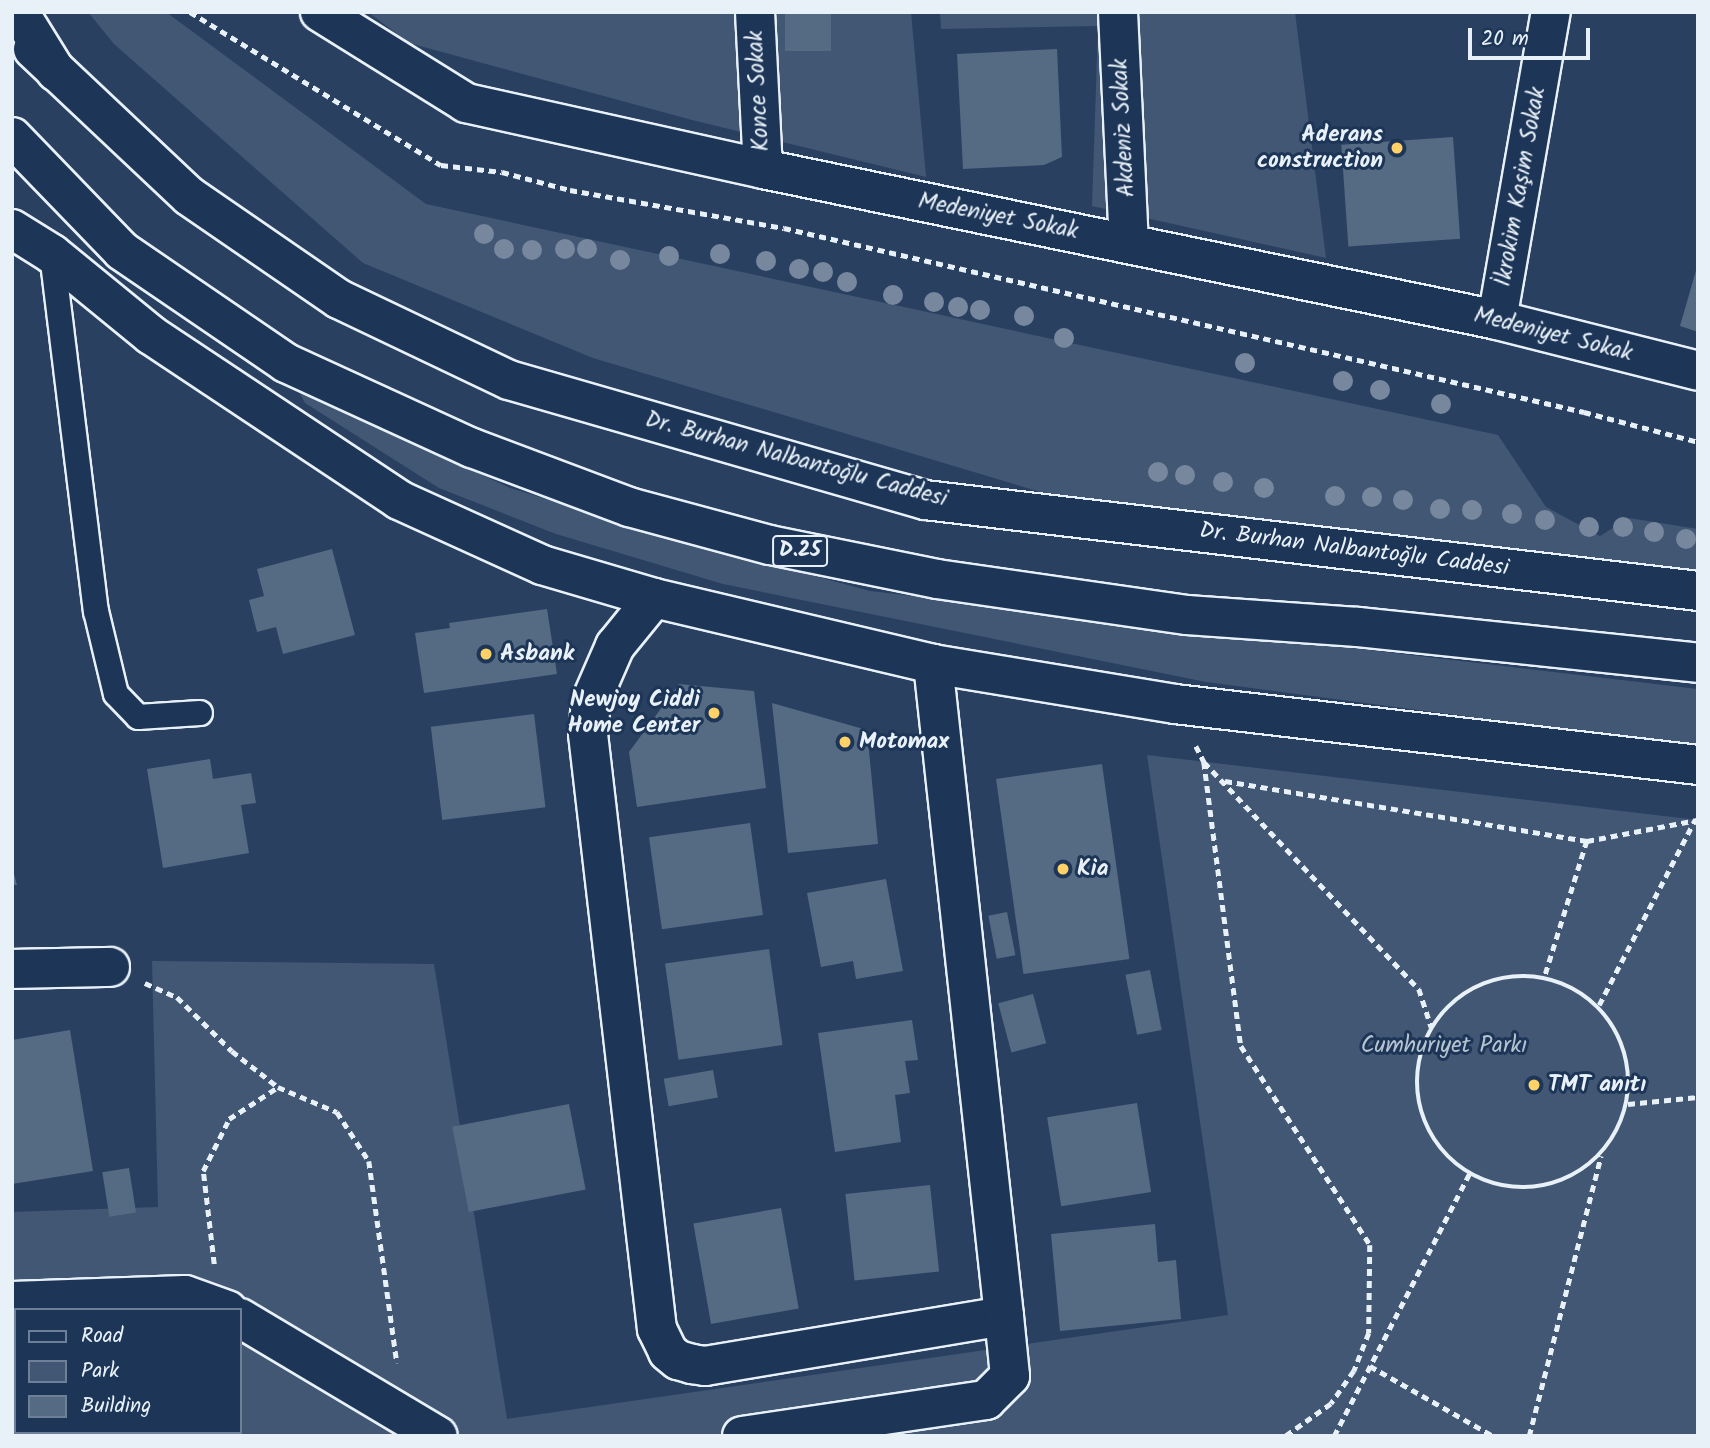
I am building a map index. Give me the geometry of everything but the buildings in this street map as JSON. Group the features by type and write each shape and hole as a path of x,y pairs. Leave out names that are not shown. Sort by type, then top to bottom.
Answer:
{"main road":[{"path":"19,12 56,72"},
{"name":"Konce Sokak","path":"755,12 763,169"},
{"name":"Akdeniz Sokak","path":"1118,12 1129,244"},
{"name":"İkrokim Kaşim Sokak","path":"1497,320 1551,12"},
{"name":"Medeniyet Sokak","path":"333,16 466,103 763,169 1497,320 1698,371"},
{"name":"Dr. Burhan Nalbantoğlu Caddesi","path":"12,27 56,72 189,196 329,292 509,380 925,500 1698,591"},
{"name":"D.25","path":"12,137 122,251 286,363 472,448 629,508 770,545 963,583 1187,615 1358,627 1698,663"},
{"path":"12,229 52,254 151,335 399,500 541,565 654,598 933,664 1175,704 1698,765"},
{"path":"654,598 615,646 591,701 588,734 661,1342 678,1360 705,1366 1004,1316"},
{"path":"742,1436 986,1400 1010,1376 933,664"},
{"path":"12,969 110,967"},
{"path":"12,1301 185,1295 220,1308"},
{"path":"242,1319 438,1436"}],"lane":[{"path":"52,254 96,611 116,694 138,717 200,713"}],"path":[{"path":"190,12 442,165 502,172 570,190 783,228 1584,412 1698,442"},
{"path":"1175,704 1204,761 1419,989 1431,1027"},
{"path":"1204,761 1241,1046 1370,1245 1369,1333 1354,1371 1331,1404 1286,1436"},
{"path":"1225,781 1587,841 1696,820"},
{"path":"1599,1005 1696,820"},
{"path":"1545,976 1587,841"},
{"path":"110,967 177,997 232,1051 278,1087 337,1112 369,1161 405,1416"},
{"path":"1513,975 1545,976 1574,987 1599,1005 1620,1034 1630,1068 1628,1104 1619,1131 1601,1155 1572,1177 1538,1188 1502,1187 1469,1174 1443,1153 1425,1124 1417,1091 1419,1058 1431,1027 1453,1001 1480,984 1513,975"},
{"path":"227,1308 203,1171 229,1119 278,1087"},
{"path":"1628,1104 1698,1097"},
{"path":"1529,1436 1601,1155"},
{"path":"1334,1436 1469,1174"},
{"path":"1370,1366 1493,1436"}],"green space":[{"path":"88,12 166,12 426,204 1498,435 1546,507 1600,536 1629,518 1698,529 1698,570 1570,562 1094,508 593,358 363,263 114,44"},
{"path":"368,12 911,12 926,177 692,120 409,43"},
{"path":"940,12 1295,12 1326,258 1092,206 1098,26 941,29"},
{"path":"298,390 510,488 682,540 870,591 1698,689 1698,747 1206,682 723,584 556,534 439,488 305,403"},
{"name":"Cumhuriyet Parkı","path":"1147,755 1698,820 1698,1436 12,1436 12,1212 158,1207 152,961 434,964 507,1419 1228,1315"}],"place":[{"name":"Aderans construction","path":"1397,148"},
{"name":"Asbank","path":"486,654"},
{"name":"Newjoy Ciddi Home Center","path":"714,713"},
{"name":"Motomax","path":"845,742"},
{"name":"Kia","path":"1063,869"},
{"name":"TMT anıtı","path":"1534,1085"}]}
